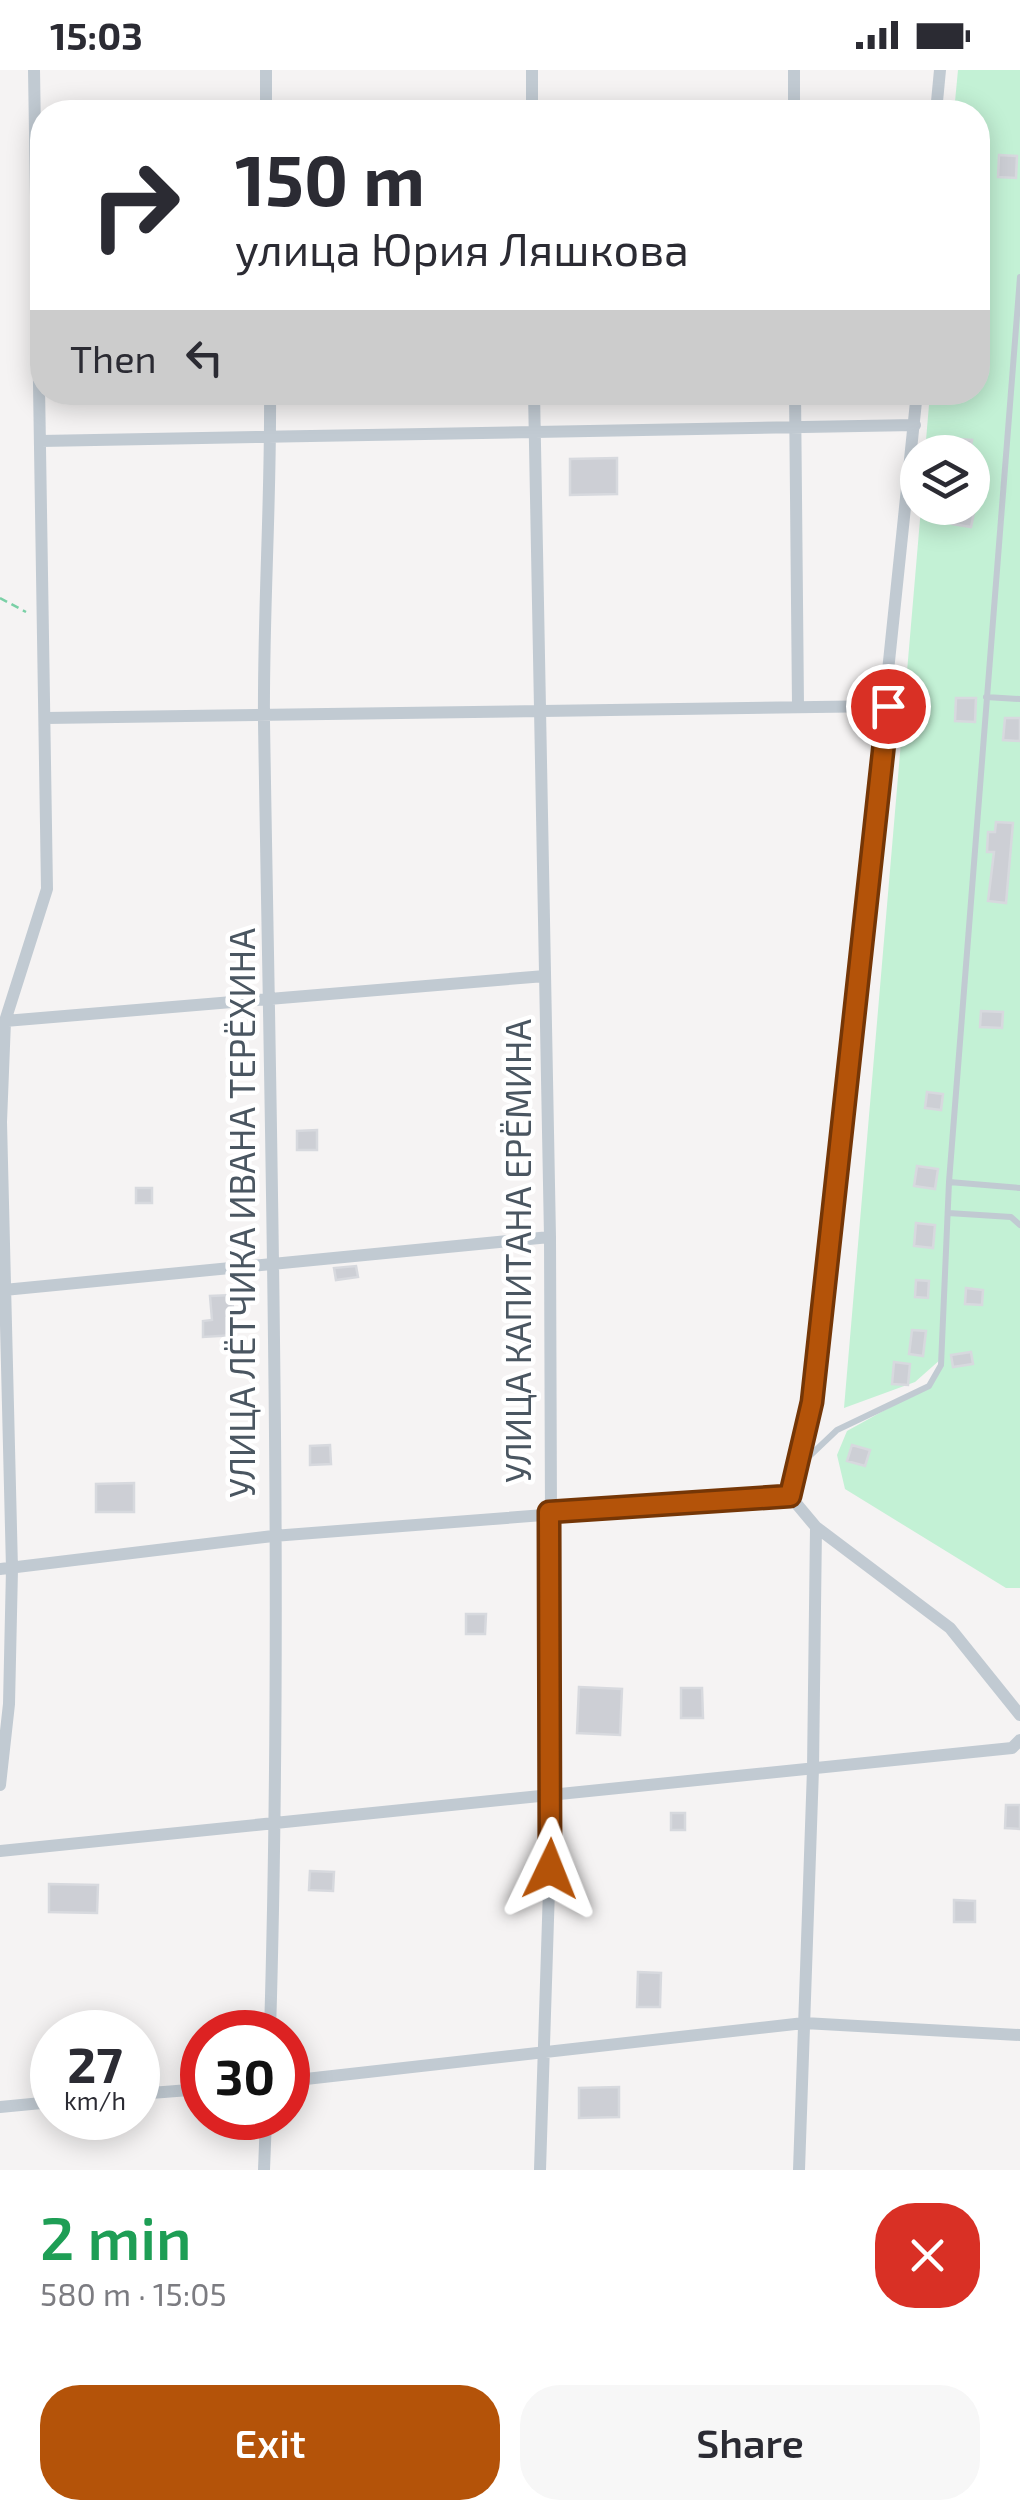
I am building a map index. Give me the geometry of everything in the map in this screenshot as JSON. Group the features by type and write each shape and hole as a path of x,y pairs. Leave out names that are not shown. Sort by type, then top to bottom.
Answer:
{"street":[{"path":"34,70 35,100"},
{"path":"266,70 266,100"},
{"path":"532,70 532,100"},
{"path":"794,70 794,100"},
{"path":"937,100 940,70"},
{"path":"0,1785 10,1704 1,1122 5,1021 46,889 40,405"},
{"name":"УЛИЦА ЛЁТЧИКА ИВАНА ТЕРЁХИНА","path":"270,405 264,716 275,1263 276,1823 271,2010"},
{"name":"УЛИЦА КАПИТАНА ЕРЁМИНА","path":"534,405 550,1238 552,1795 540,2170"},
{"path":"796,405 798,706"},
{"path":"790,1496 812,1402 888,706 916,405"},
{"path":"40,441 796,424 915,425"},
{"path":"46,718 888,706"},
{"path":"5,1021 546,976"},
{"path":"4,1290 550,1238"},
{"path":"6,1569 273,1536 790,1496"},
{"path":"790,1496 816,1527 950,1628 1020,1715"},
{"path":"799,2170 813,1769 816,1527"},
{"path":"0,1851 1012,1748 1020,1740"},
{"path":"310,2079 804,2023 1020,2035"},
{"path":"0,2107 30,2104"},
{"path":"264,2170 265,2140"}],"lane":[{"path":"797,1468 837,1430 916,1396 936,1378 941,1365 950,1182 1020,277"},
{"path":"986,697 1020,699"},
{"path":"950,1182 1020,1188"},
{"path":"948,1213 1011,1218 1020,1225"}],"path":[{"path":"0,598 44,623"}],"green space":[{"path":"958,70 1020,70 1020,1588 1006,1588 845,1489 837,1455 847,1431 930,1385 941,1359 915,1382 844,1408 920,525 990,525 990,435 926,435 929,405 990,405 990,100 955,100"}],"building":[{"path":"999,155 1017,156 1016,178 998,177"},
{"path":"617,458 617,494 570,495 570,459"},
{"path":"956,698 976,698 975,722 955,721"},
{"path":"1005,718 1020,718 1020,741 1003,740"},
{"path":"996,822 1013,823 1006,903 988,901 994,852 987,852 988,832 995,832"},
{"path":"981,1011 1003,1012 1002,1028 980,1027"},
{"path":"927,1092 943,1094 941,1110 925,1108"},
{"path":"317,1130 317,1150 297,1150 297,1131"},
{"path":"917,1166 938,1169 935,1189 914,1186"},
{"path":"245,1177 247,1194 230,1196 229,1178"},
{"path":"136,1188 152,1188 152,1203 136,1203"},
{"path":"916,1223 935,1225 933,1248 914,1246"},
{"path":"356,1266 358,1277 336,1280 334,1268"},
{"path":"916,1280 929,1281 928,1298 915,1297"},
{"path":"966,1288 983,1290 982,1305 965,1304"},
{"path":"232,1295 235,1335 203,1337 203,1321 212,1320 210,1296"},
{"path":"912,1330 926,1331 923,1356 909,1354"},
{"path":"971,1352 973,1364 953,1367 951,1355"},
{"path":"894,1362 910,1364 908,1385 892,1384"},
{"path":"330,1445 331,1464 310,1465 310,1446"},
{"path":"852,1445 870,1450 865,1466 847,1461"},
{"path":"134,1483 134,1512 96,1512 96,1484"},
{"path":"466,1614 486,1614 485,1634 466,1634"},
{"path":"579,1687 622,1689 620,1735 577,1733"},
{"path":"681,1688 702,1688 703,1718 681,1718"},
{"path":"1006,1805 1020,1805 1020,1829 1005,1828"},
{"path":"671,1813 685,1813 685,1830 671,1830"},
{"path":"310,1871 334,1872 333,1891 309,1890"},
{"path":"49,1884 98,1885 97,1913 49,1912"},
{"path":"954,1900 975,1901 975,1922 954,1922"},
{"path":"638,1972 661,1973 660,2007 637,2007"},
{"path":"619,2087 619,2117 579,2118 579,2088"}],"route":[{"path":"550,1869 549,1512 790,1496 812,1402 888,706"}]}
